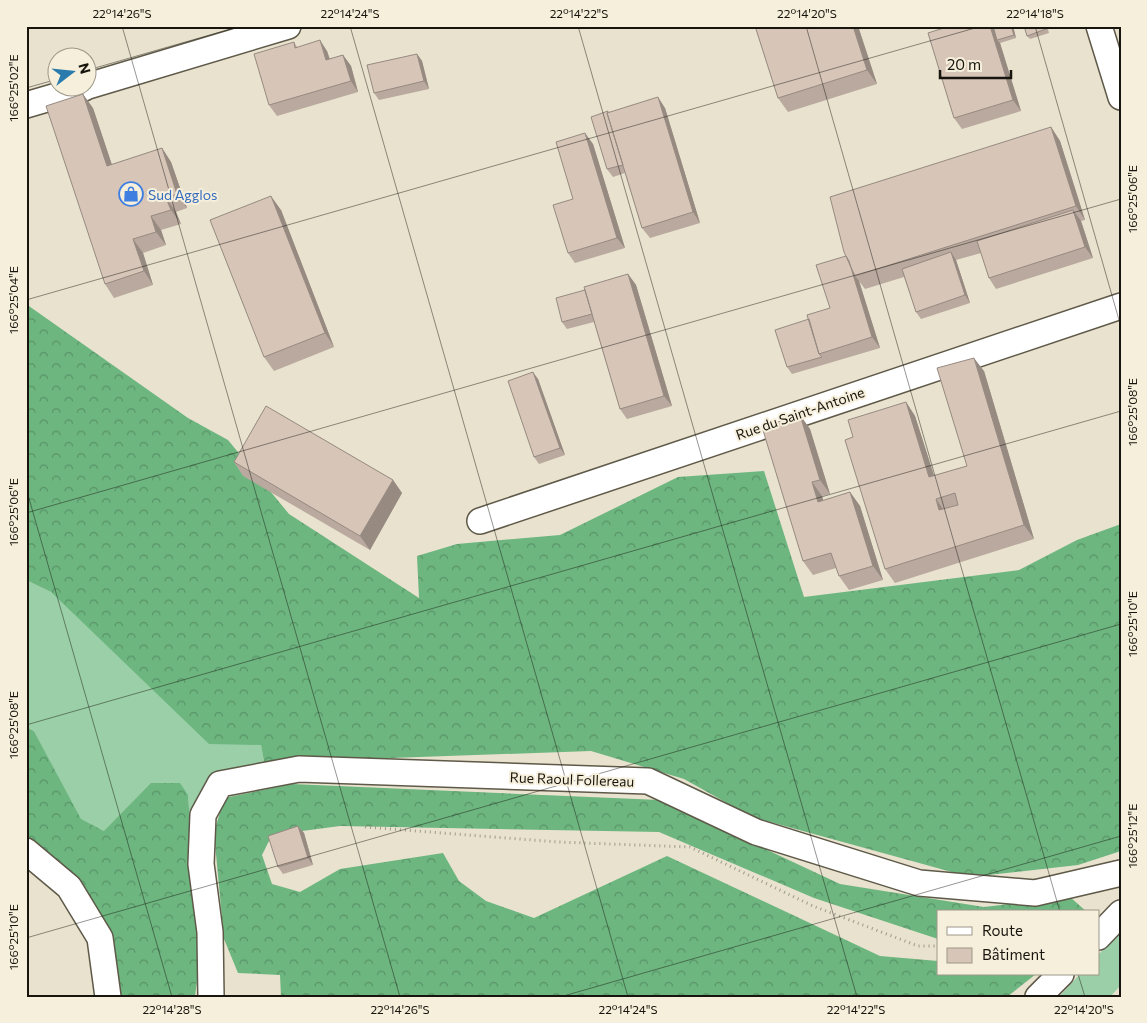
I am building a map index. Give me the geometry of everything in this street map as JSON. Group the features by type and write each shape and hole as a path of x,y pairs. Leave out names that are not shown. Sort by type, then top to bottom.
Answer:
{"street":[{"path":"98,83 288,26"},
{"path":"1099,26 1121,97"},
{"path":"26,105 49,98"},
{"name":"Rue du Saint-Antoine","path":"480,521 1121,306"},
{"name":"Rue Raoul Follereau","path":"211,997 210,932 201,864 203,815 220,784 299,769 648,781 756,832 919,882 1035,892 1121,872"},
{"path":"26,851 69,887 100,938 108,997"},
{"path":"1100,935 1121,913"},
{"path":"1038,997 1059,976"}],"path":[{"path":"365,826 558,842 690,847 813,906 918,946 937,946"}],"green space":[{"path":"26,304 188,418 228,440 289,514 419,598 417,556 457,544 560,535 678,477 764,471 804,597 1019,570 1077,540 1121,524 1121,851 1078,865 970,877 752,817 684,779 591,751 307,761 265,767 261,745 209,744 51,592 26,580"},
{"path":"26,580 51,592 261,745 265,767 202,796 190,822 188,795 104,831 81,820 34,731 26,727"},
{"path":"26,727 34,731 81,819 104,831 151,783 180,783 188,795 200,956 195,997 121,997 118,970 95,906 26,842"},
{"path":"292,784 660,800 840,884 984,907 1070,897 1085,910 937,910 937,939 814,898 659,832 340,826 272,835 262,855 272,884 300,892 340,869 443,853 459,881 486,901 534,918 667,856 880,956 937,961 937,976 1033,976 1007,997 281,997 280,975 238,973 224,939 214,833 224,798"},
{"path":"1121,931 1121,985 1110,997 1059,997 1078,976 1100,976 1100,953"}],"building":[{"path":"755,26 853,26 867,70 778,98"},
{"path":"950,26 990,26 1013,100 954,118 928,33"},
{"path":"993,26 1011,26 1014,35 997,40"},
{"path":"1024,26 1045,26 1046,29 1027,36"},
{"path":"320,40 326,60 343,55 351,81 269,105 254,54 294,42 295,48"},
{"path":"417,54 424,81 374,93 367,65"},
{"path":"658,97 693,212 642,228 607,113"},
{"name":"Sud Agglos","path":"71,98 84,98 107,166 162,148 177,194 166,198 171,210 151,216 156,232 133,239 144,271 105,284 46,106"},
{"path":"608,111 623,165 607,169 591,117"},
{"path":"1051,127 1076,206 855,276 844,252 830,197"},
{"path":"585,133 617,238 568,253 553,205 573,199 556,142"},
{"path":"271,196 325,333 264,357 210,220"},
{"path":"1073,210 1085,247 989,278 977,241"},
{"path":"951,252 965,295 916,312 902,269"},
{"path":"846,256 872,337 819,354 807,315 830,308 816,265"},
{"path":"628,274 664,396 620,409 584,287"},
{"path":"585,290 592,314 562,322 556,298"},
{"path":"809,319 819,354 822,357 787,367 775,330"},
{"path":"974,358 1024,525 885,569 845,440 853,437 848,420 906,402 929,477 967,466 937,368","holes":["955,493 958,505 939,510 936,499"]},
{"path":"533,372 560,448 534,457 508,381"},
{"path":"266,406 393,480 360,536 234,462"},
{"path":"800,415 820,480 812,482 818,502 850,492 873,566 839,576 831,553 803,561 762,427"},
{"path":"298,826 308,858 278,867 268,836"}],"place":[{"name":"Sud Agglos","path":"131,194"}]}
